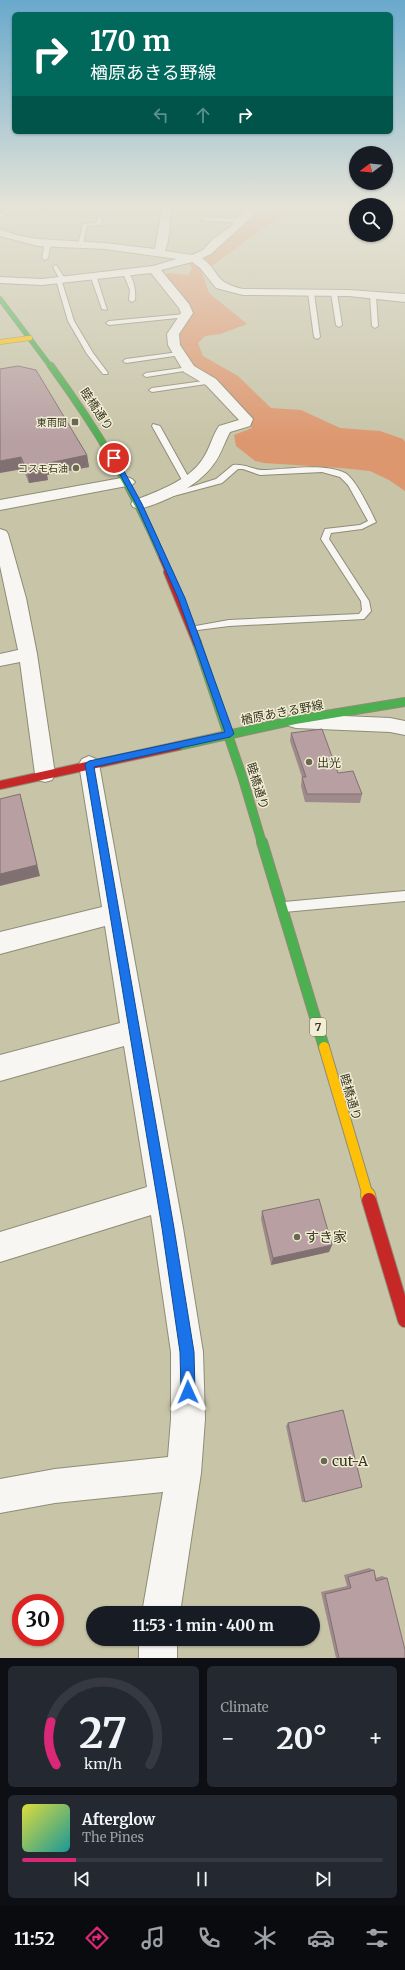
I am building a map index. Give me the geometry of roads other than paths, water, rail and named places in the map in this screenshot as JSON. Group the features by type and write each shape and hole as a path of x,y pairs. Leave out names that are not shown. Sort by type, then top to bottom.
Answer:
{"main road":[{"name":"睦橋通り","path":"0,299 82,407 128,482 181,598 230,734 284,907 352,1144 405,1320"},
{"path":"0,342 30,338"},
{"name":"楢原あきる野線","path":"0,785 89,764 295,720 405,702"}],"street":[{"path":"139,504 161,496 206,465 224,429 245,423 246,419 211,382 189,369 179,354 174,345 172,334 187,313 185,307 168,286"},
{"path":"222,286 227,289 259,293 334,293 405,298"},
{"path":"0,505 128,482"},
{"path":"0,534 17,598 28,654 45,774"},
{"path":"0,660 28,654"},
{"path":"295,720 390,725 405,728"},
{"path":"89,764 135,1030 187,1352 188,1419 184,1473 162,1606"},
{"path":"0,943 114,914"},
{"path":"0,1068 135,1030"},
{"path":"0,1247 162,1197"},
{"path":"0,1496 55,1486 184,1473"},
{"path":"158,1646 158,1658"}],"lane":[{"path":"63,286 71,320 90,354 104,373"},
{"path":"97,286 105,309"},
{"path":"132,286 133,290 132,300"},
{"path":"311,293 317,337"},
{"path":"334,293 339,325"},
{"path":"373,296 374,326"},
{"path":"109,323 185,316"},
{"path":"126,361 179,354"},
{"path":"146,375 189,369"},
{"path":"152,390 211,382"},
{"path":"156,426 186,480"},
{"path":"161,496 170,496 219,481 236,468 244,466 260,473 322,470 343,475 351,484 372,522 362,527 328,532 325,539 365,601 367,611 361,617 229,623 193,629"},
{"path":"284,907 405,896"}],"place":[{"name":"東雨間","path":"75,422"},
{"name":"コスモ石油","path":"76,468"},
{"name":"出光","path":"309,762"},
{"name":"すき家","path":"297,1237"},
{"name":"cut-A","path":"324,1461"}]}
